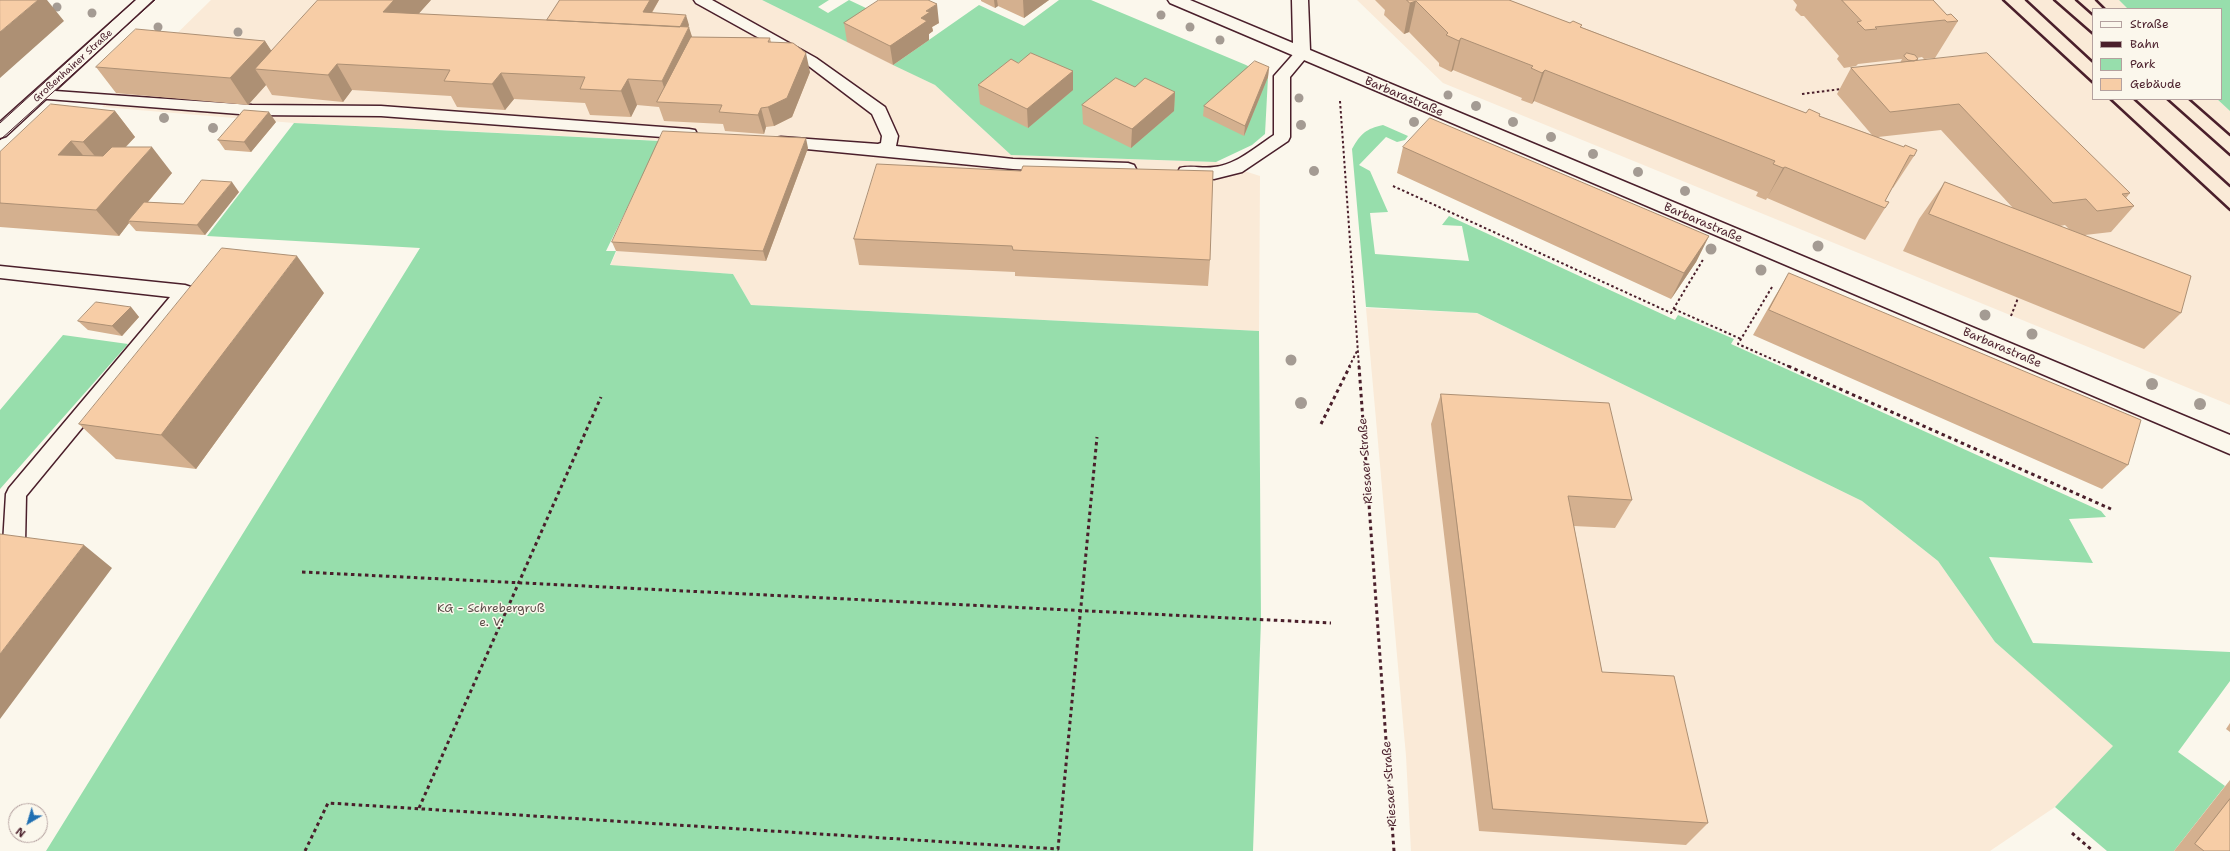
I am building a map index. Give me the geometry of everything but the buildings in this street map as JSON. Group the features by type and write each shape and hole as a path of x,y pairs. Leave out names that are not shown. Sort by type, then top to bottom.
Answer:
{"street":[{"name":"Großenhainer Straße","path":"0,132 145,0"},
{"name":"Barbarastraße","path":"1176,0 2230,445"},
{"path":"1300,0 1302,53"}],"lane":[{"path":"701,0 811,61 879,111 890,136 889,145 881,150"},
{"path":"1168,171 1214,173 1236,168 1282,137 1282,76 1302,53"},
{"path":"41,95 252,110 381,111 701,135"},
{"path":"763,141 881,150 1013,164 1144,170"},
{"path":"0,272 185,292 16,494 14,544"}],"path":[{"name":"Riesaer Straße","path":"1362,79 1340,100 1394,851"},
{"path":"1802,94 1841,89"},
{"path":"1393,186 1672,313 1704,258"},
{"path":"1772,287 1738,344 2111,509"},
{"path":"2010,320 2018,298"},
{"path":"1674,309 1741,339"},
{"path":"1321,424 1358,349"},
{"path":"419,808 517,583 601,396"},
{"path":"305,851 328,803 1058,849 1097,437"},
{"path":"302,572 1080,612 1331,623"},
{"path":"2072,833 2094,851"}],"shaded area":[{"path":"211,0 762,0 935,85 1011,155 1216,162 1260,176 1259,331 751,305 733,274 610,266 666,141 294,123 102,107"},
{"path":"1357,0 2119,0 2127,8 2092,8 2092,100 2218,100 2230,111 2230,405 1443,83"},
{"path":"1366,308 1477,313 1862,501 1938,561 1995,642 2114,746 2055,807 1990,851 1411,851 1406,756"}],"green space":[{"path":"762,0 829,0 818,7 828,13 849,0 885,17 847,42"},
{"path":"1059,0 1091,0 1246,65 1268,77 1265,134 1252,145 1216,162 1011,155 935,85 893,65 979,5 1024,26"},
{"path":"2119,0 2230,0 2230,111 2218,100 2222,100 2222,8 2127,8"},
{"name":"KG - Schrebergruß e. V.","path":"294,123 660,141 606,251 616,251 610,265 733,274 751,305 1259,331 1261,620 1253,851 46,851 420,248 207,236"},
{"path":"1383,125 1408,136 1405,140 1397,142 1386,137 1359,165 1370,171 1388,212 1370,213 1375,254 1469,261 1462,226 1442,225 1449,216 1675,320 1678,315 1734,339 1731,344 2101,511 2106,517 2069,519 2093,563 1989,557 2033,643 2230,652 2230,681 2178,752 2225,786 2174,851 2107,851 2055,807 2113,746 1995,642 1938,561 1862,501 1477,313 1366,307 1352,149 1364,132"},
{"path":"63,335 128,344 0,489 0,410"}],"tram line":[{"path":"0,123 135,0"},
{"path":"0,140 155,0"}],"railway":[{"path":"2003,0 2092,82"},
{"path":"2026,0 2092,61"},
{"path":"2054,0 2092,33"},
{"path":"2076,0 2092,14"},
{"path":"2096,0 2104,8"},
{"path":"2111,100 2230,210"},
{"path":"2135,100 2230,186"},
{"path":"2168,100 2230,155"},
{"path":"2190,100 2230,135"}]}
